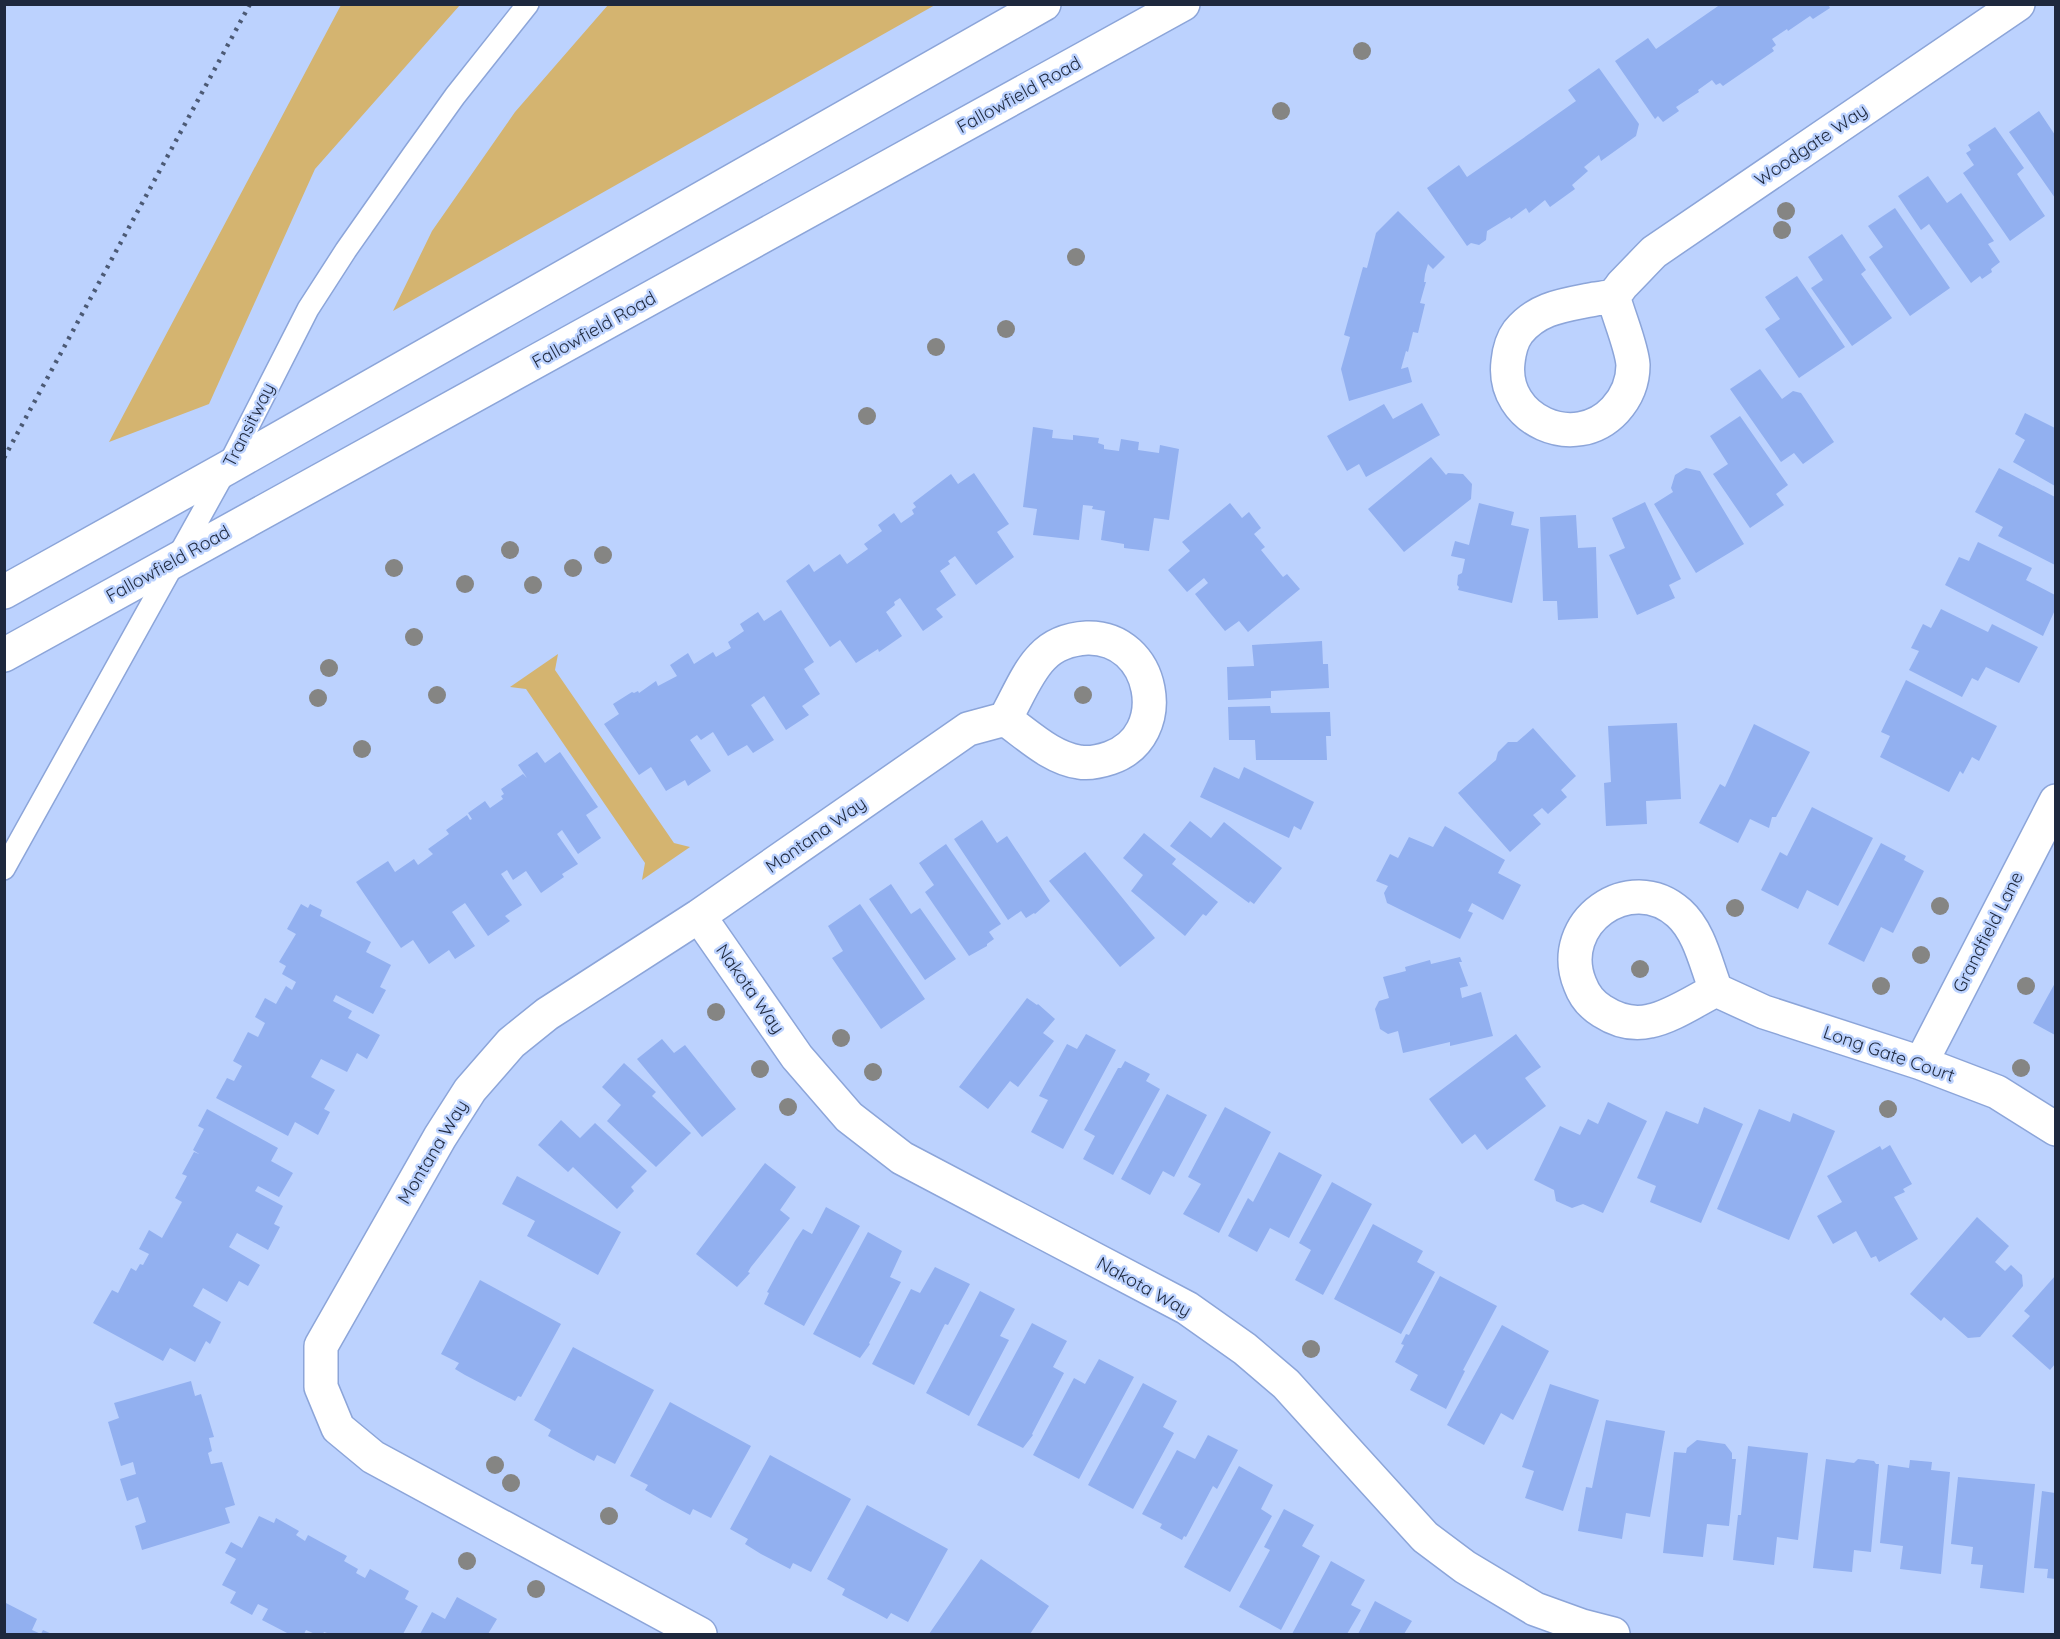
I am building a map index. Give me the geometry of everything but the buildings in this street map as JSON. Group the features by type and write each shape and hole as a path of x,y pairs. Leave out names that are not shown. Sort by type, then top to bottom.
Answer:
{"street":[{"path":"4,592 227,468 1044,4"},
{"name":"Fallowfield Road","path":"4,655 1183,4"},
{"name":"Woodgate Way","path":"1613,295 1654,252 2018,4"},
{"name":"Montana Way","path":"700,1635 373,1457 338,1428 321,1387 321,1346 440,1137 470,1090 512,1043 547,1014 699,916 968,729 1005,719"},
{"name":"Grandfield Lane","path":"1922,1063 2055,801"},
{"name":"Nakota Way","path":"699,916 797,1057 849,1117 902,1158 1187,1308 1245,1349 1286,1384 1425,1537 1465,1567 1535,1609 1612,1635"},
{"name":"Long Gate Court","path":"1716,990 1764,1012 1922,1063 1997,1092 2055,1129"}],"lane":[{"name":"Transitway","path":"4,869 227,468 308,309 346,250 455,96 528,4"}],"shaded area":[{"path":"341,5 460,5 315,169 209,404 109,442"},
{"path":"608,5 935,5 393,311 432,231 515,112"},
{"path":"558,654 555,670 674,843 690,847 642,880 645,863 526,689 510,687"}],"railway":[{"path":"4,458 250,4"}]}
